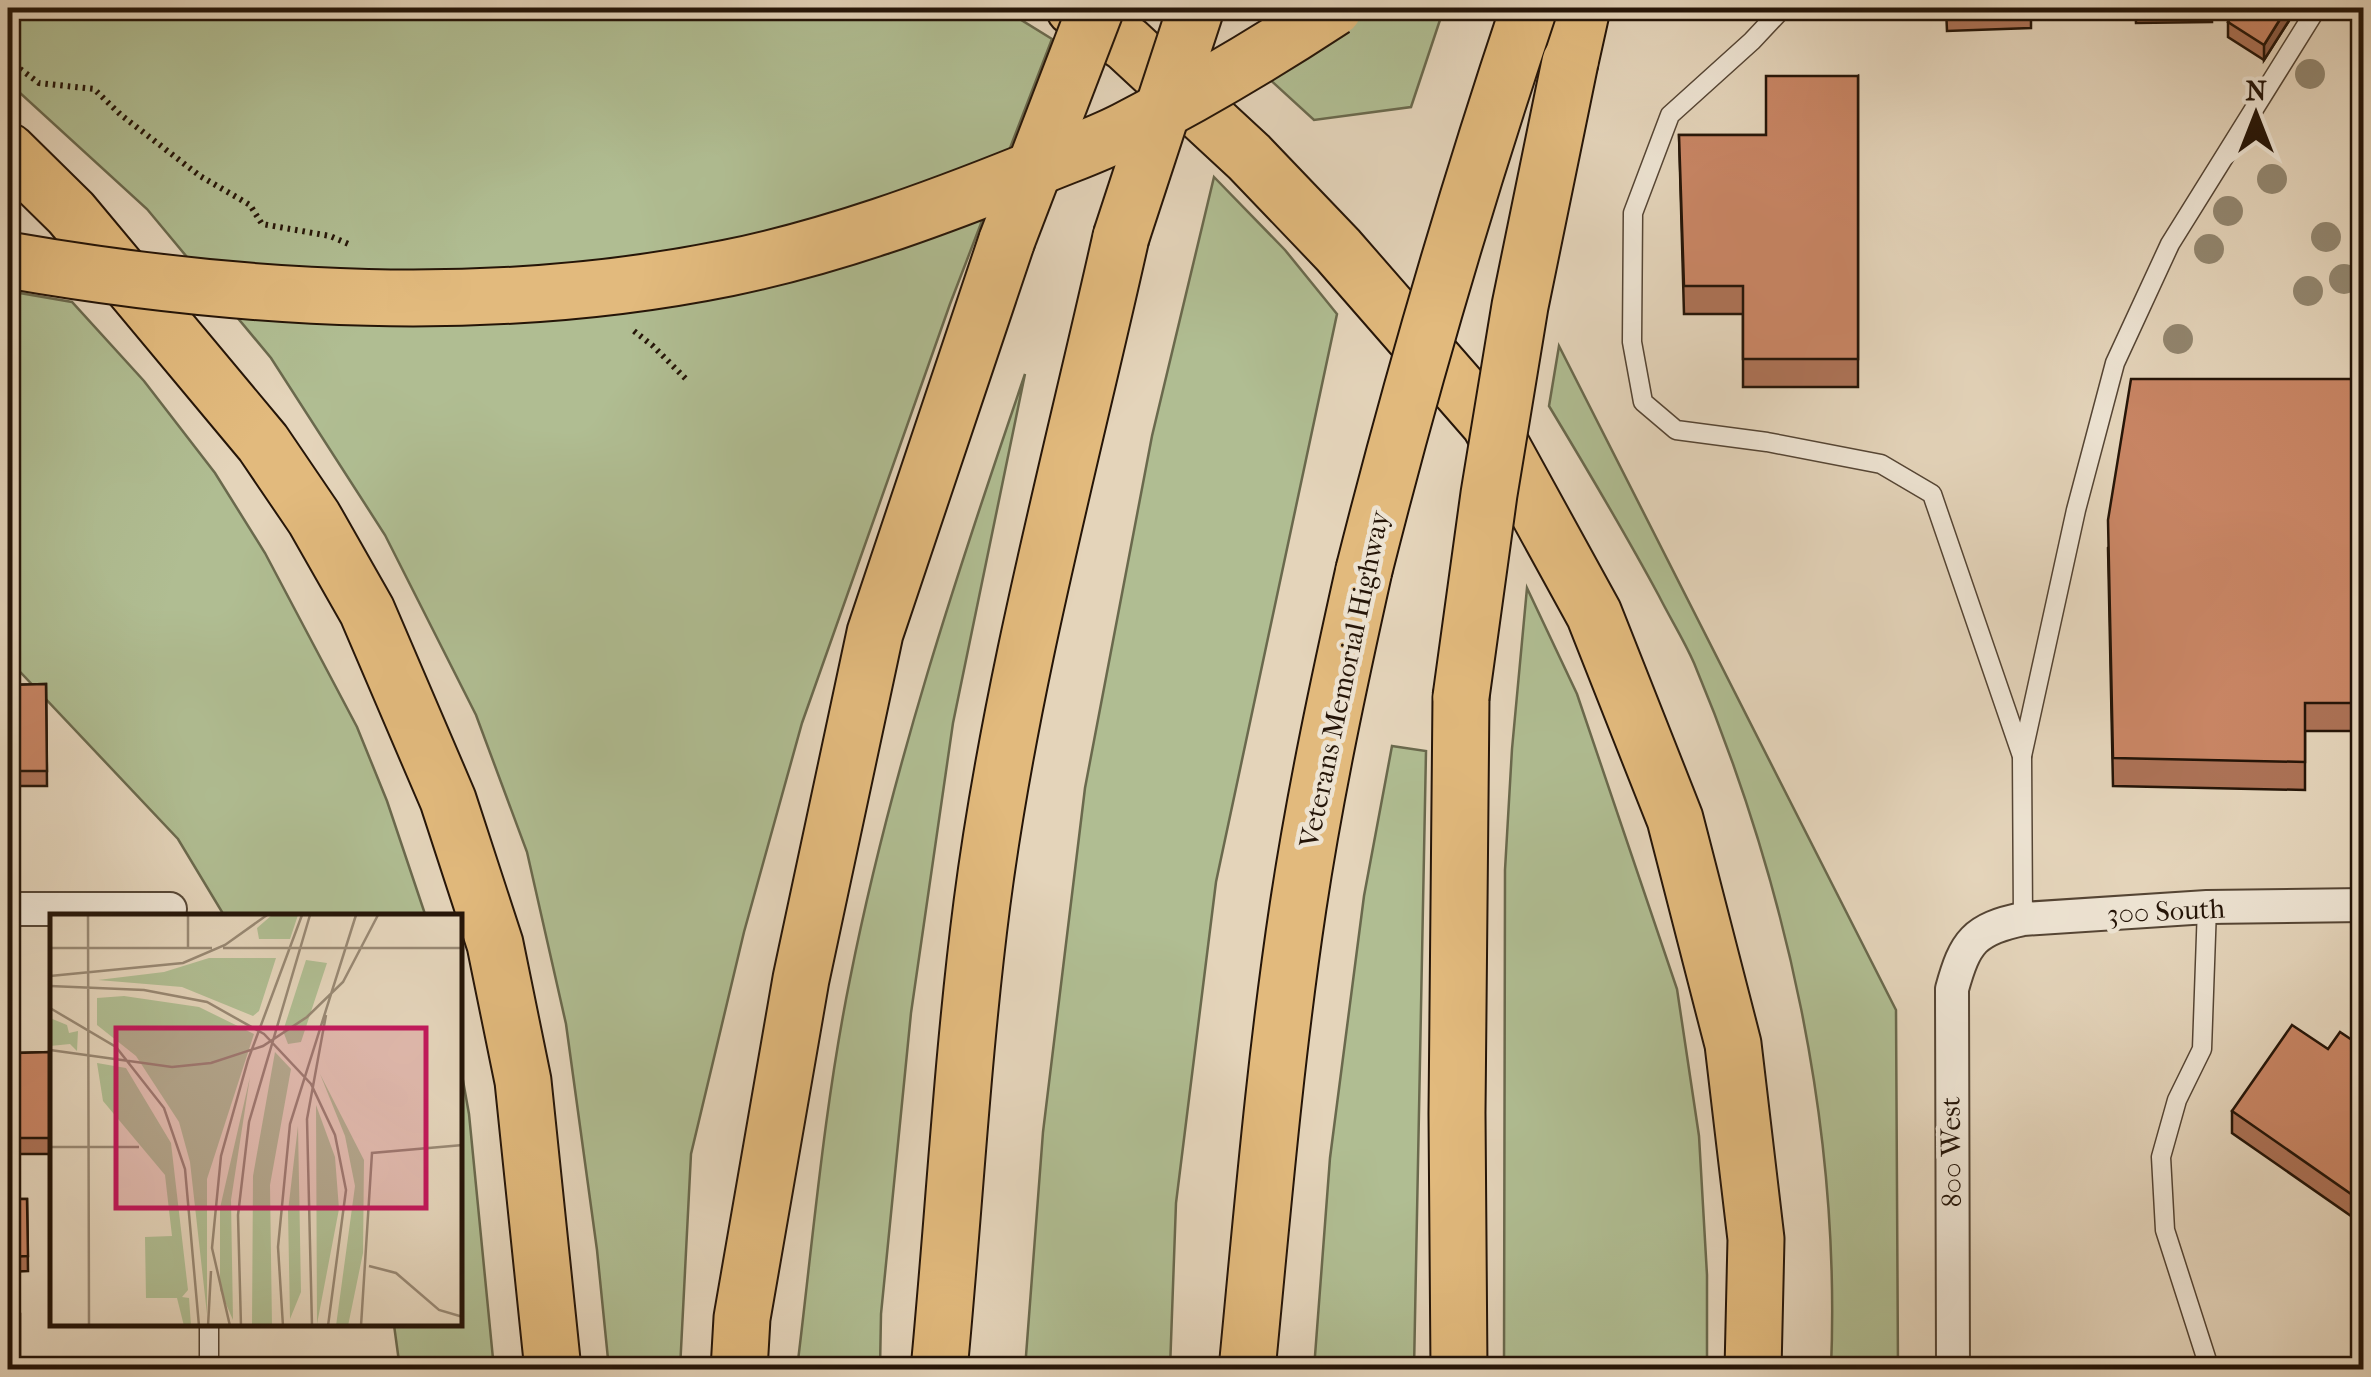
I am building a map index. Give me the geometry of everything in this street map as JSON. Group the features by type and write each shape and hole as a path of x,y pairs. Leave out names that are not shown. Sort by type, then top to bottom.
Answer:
{"highway":[{"path":"1074,8 1127,44 1249,157 1338,250 1489,424 1594,614 1676,819 1732,1044 1756,1239 1753,1370"},
{"path":"740,1370 742,1318 801,980 875,633 1007,240 1096,8"},
{"path":"939,1370 982,902 1012,719 1122,237 1196,8"},
{"path":"8,260 218,291 422,298 576,290 728,268 840,240 988,188 1122,132 1247,64 1334,8"},
{"name":"Veterans Memorial Highway","path":"1247,1370 1270,1128 1298,908 1328,734 1403,418 1449,257 1529,8"},
{"path":"1458,1370 1456,1113 1462,697 1489,494 1520,306 1582,8"},
{"path":"8,150 71,213 263,443 314,518 367,611 448,800 495,944 522,1080 553,1370"}],"street":[{"name":"300 South","path":"1972,938 1998,924 2023,919 2207,907 2364,905"},
{"path":"8,909 172,913"},
{"name":"800 West","path":"1953,1370 1952,988 1972,938"}],"lane":[{"path":"1782,8 1752,41 1670,114 1633,213 1632,342 1643,402 1676,430 1767,442 1881,464 1932,494 2022,756"},
{"path":"2023,919 2022,756 2076,510 2115,363 2170,244 2317,8"},
{"path":"2207,907 2202,1049 2177,1100 2161,1157 2165,1230 2210,1370"},
{"path":"209,1327 209,1370"}],"path":[{"path":"8,60 39,83 94,89 200,176 250,205 262,224 330,236 356,248"},
{"path":"627,327 686,379"}],"green space":[{"path":"8,8 1002,8 1052,39 950,304 802,723 744,932 691,1154 680,1369 609,1369 566,1024 527,852 476,715 385,535 271,358 147,209 8,82"},
{"path":"1281,8 1444,8 1411,107 1314,120 1265,75"},
{"path":"1214,177 1285,250 1337,314 1216,882 1176,1203 1170,1369 1025,1369 1043,1132 1085,788 1152,436"},
{"path":"8,291 72,302 144,381 215,473 265,553 357,727 425,914 223,914 178,839 8,659"},
{"path":"1559,346 1896,1010 1898,1369 1831,1369 1832,1279 1817,1098 1781,920 1727,747 1694,663 1549,406"},
{"path":"1025,374 953,723 911,1013 881,1314 880,1369 797,1369 833,1076 867,902 927,674"},
{"path":"1527,588 1577,694 1677,989 1699,1136 1707,1275 1707,1369 1504,1369 1505,870"},
{"path":"1392,746 1426,751 1414,1369 1314,1369 1330,1158 1364,896"},
{"path":"462,1075 494,1369 400,1369 394,1327 462,1327"}],"building":[{"path":"1947,8 2031,8 2031,13 1947,16"},
{"path":"2237,8 2287,8 2264,45 2228,22"},
{"path":"1766,76 1858,76 1858,359 1743,359 1743,286 1684,286 1679,135 1766,135"},
{"path":"2131,379 2364,379 2364,703 2305,703 2305,762 2113,758 2108,520"},
{"path":"46,684 47,771 8,771 8,685"},
{"path":"2292,1025 2328,1049 2340,1032 2364,1048 2364,1203 2232,1111"},
{"path":"50,1052 50,1138 16,1138 15,1053"},
{"path":"8,1199 27,1199 28,1256 8,1257"},
{"path":"8,1314 20,1314 20,1370 8,1370"}]}
